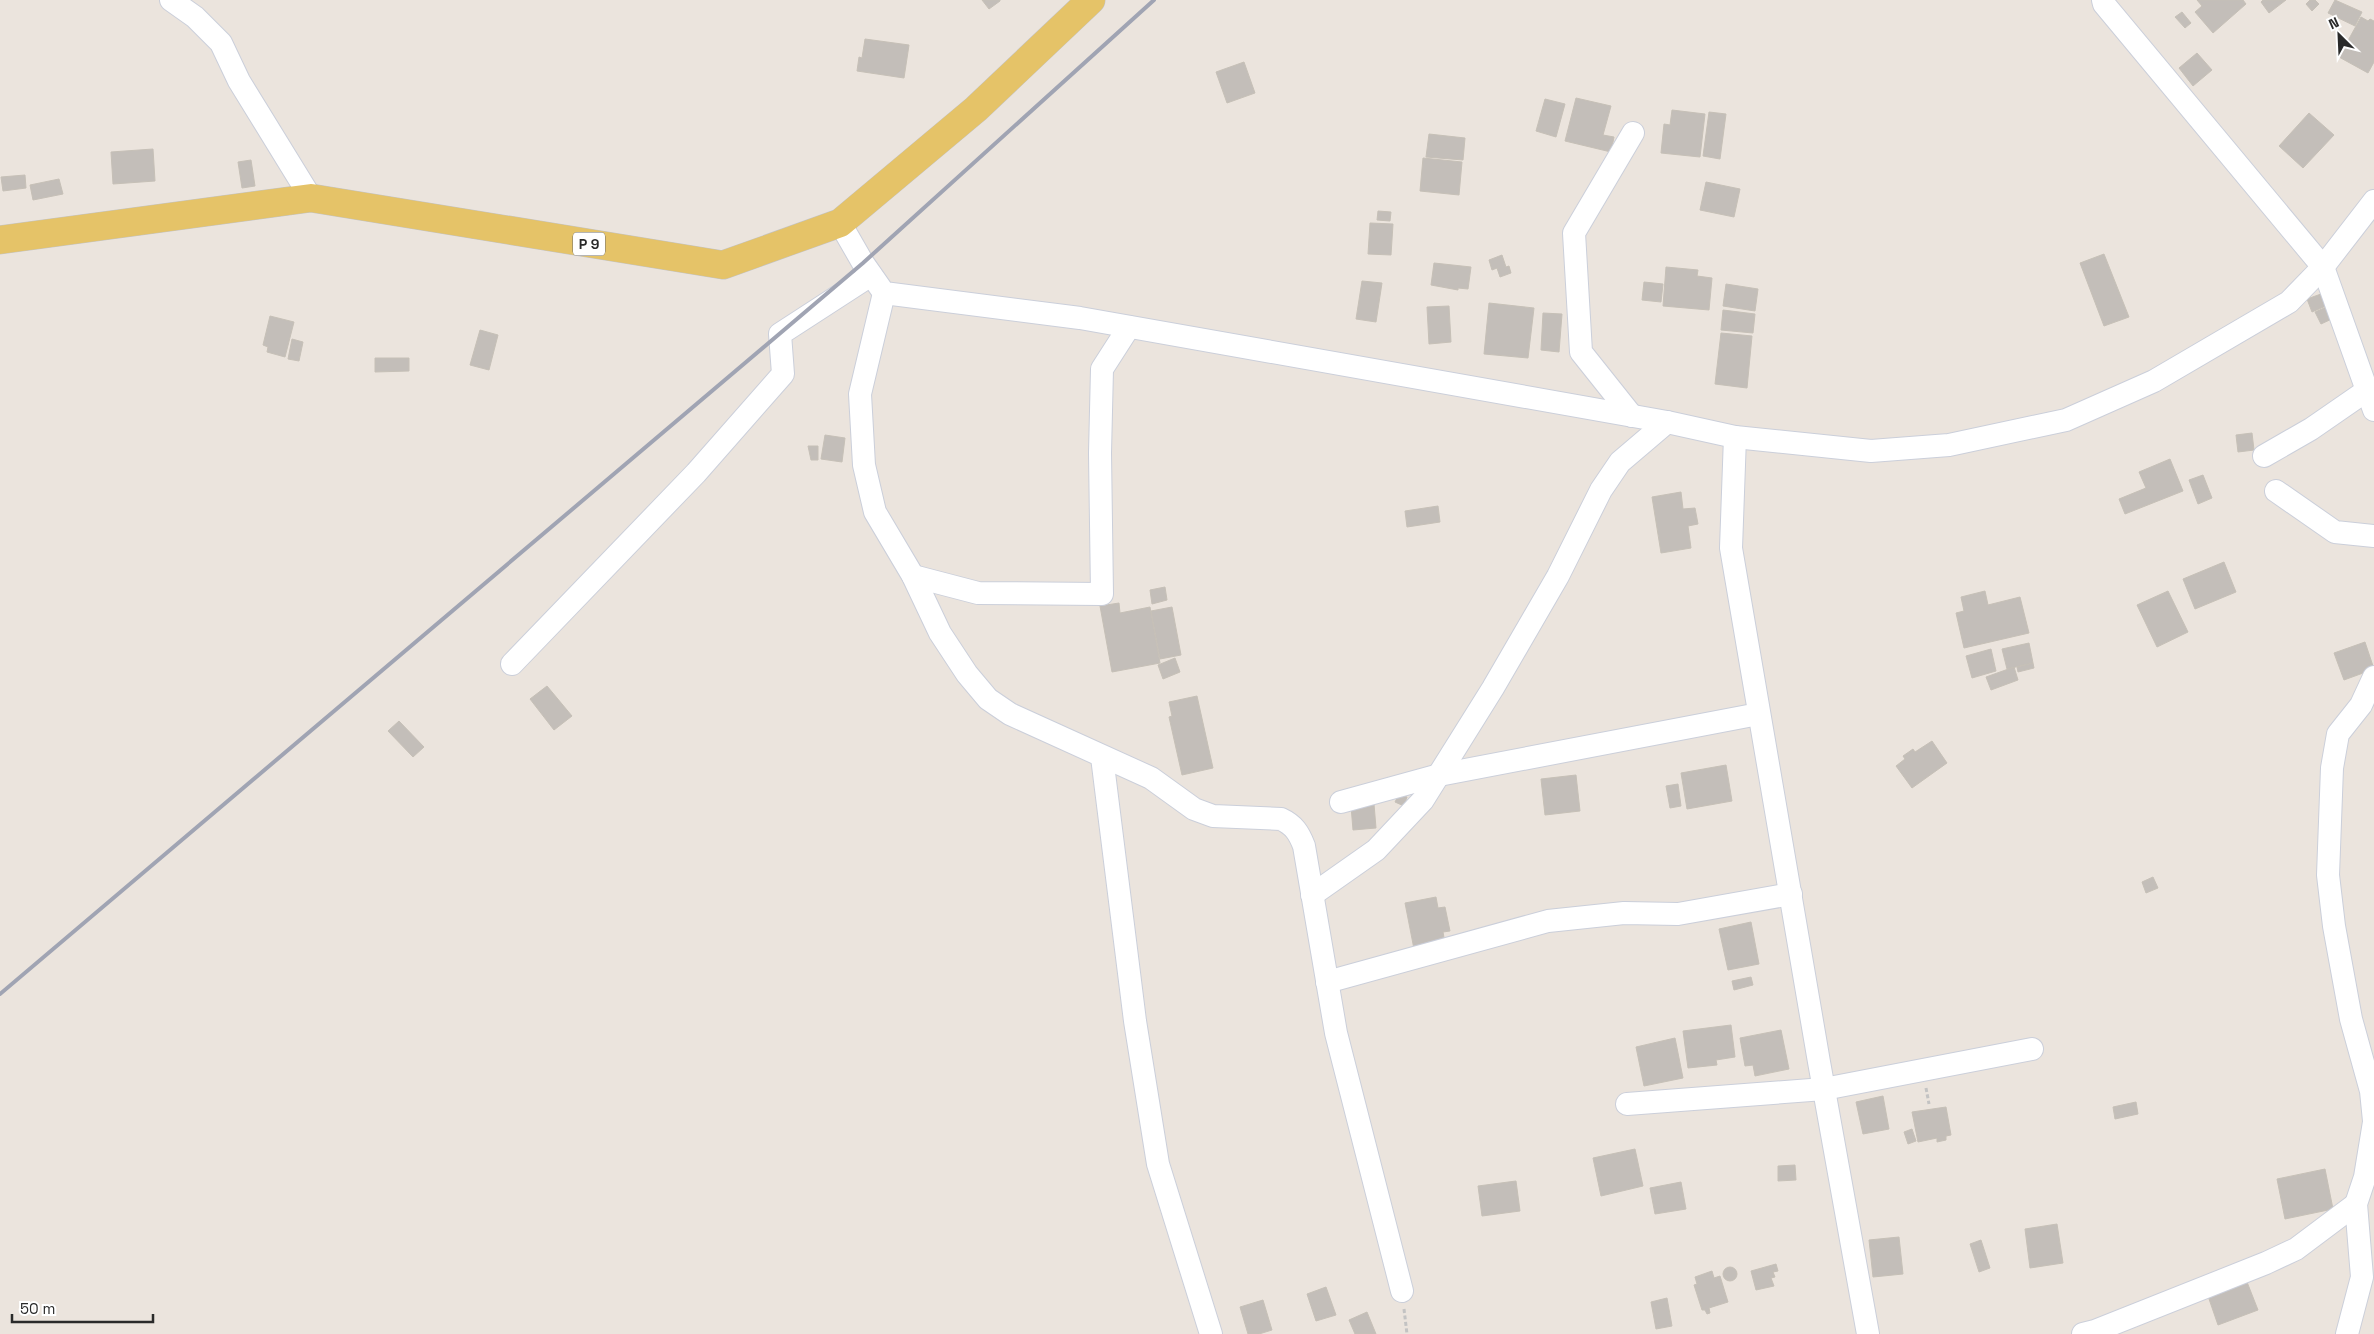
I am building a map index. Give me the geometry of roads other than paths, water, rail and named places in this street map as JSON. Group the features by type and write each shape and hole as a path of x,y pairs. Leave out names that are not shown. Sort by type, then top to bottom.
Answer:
{"main road":[{"name":"P 9","path":"0,240 311,198 722,265 840,223 976,109 1091,0"}],"street":[{"path":"172,0 195,17 221,43 239,81 311,198"},
{"path":"2103,0 2104,4 2323,267 2370,400 2310,429 2264,456"},
{"path":"1632,416 1581,352 1574,234 1633,133"},
{"path":"840,223 884,293 1080,318 1667,422 1735,437 1871,451 1948,445 2066,420 2154,381 2289,302 2323,267 2374,201"},
{"path":"512,664 696,473 783,374 780,334 871,275"},
{"path":"884,293 860,394 864,465 875,512 913,576 940,633 967,674 988,699 1010,714 1151,778 1194,809 1213,816 1281,819 1290,823 1300,834 1304,846 1336,1033 1402,1291"},
{"path":"913,576 978,593 1102,594 1100,453 1102,369 1129,327"},
{"path":"1312,895 1376,850 1423,800 1493,688 1558,576 1601,490 1620,462 1667,422"},
{"path":"1735,437 1731,548 1868,1334"},
{"path":"2276,491 2335,532 2374,536"},
{"path":"2347,1334 2362,1277 2356,1204 2365,1177 2374,1122 2371,1091 2349,1010 2334,926 2328,875 2332,768 2338,734 2361,705 2374,677"},
{"path":"1341,802 1439,775 1748,716"},
{"path":"1102,757 1135,1021 1158,1164 1211,1334"},
{"path":"1327,982 1548,921 1624,913 1678,914 1791,894"},
{"path":"1627,1104 1824,1089 2032,1050"},
{"path":"2083,1334 2095,1332 2281,1256 2308,1240 2356,1204"}],"railway":[{"path":"0,994 863,263 1154,0"}]}
